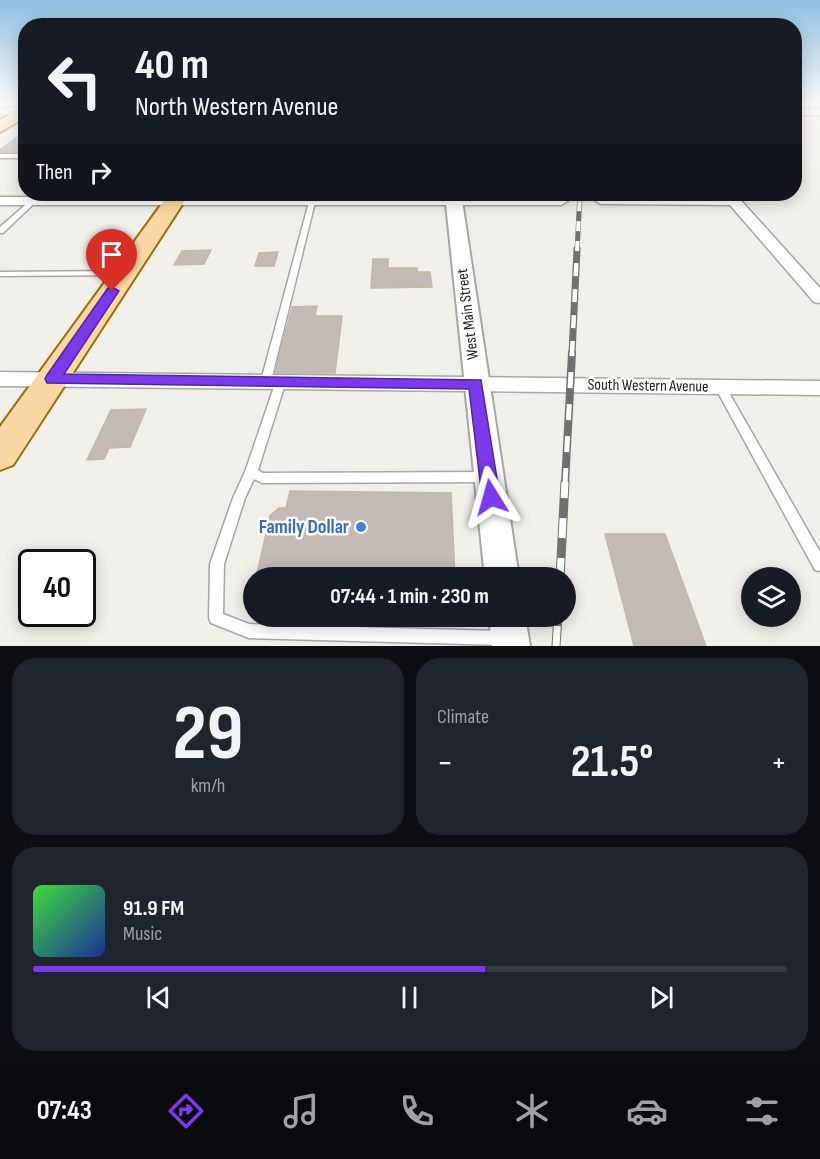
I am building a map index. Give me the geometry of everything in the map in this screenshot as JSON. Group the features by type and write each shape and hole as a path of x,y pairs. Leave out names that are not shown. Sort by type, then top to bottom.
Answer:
{"main road":[{"path":"0,455 173,201"}],"street":[{"path":"0,201 18,199"},
{"path":"285,201 324,201"},
{"name":"West Main Street","path":"454,201 500,567"},
{"path":"735,201 820,298"},
{"name":"South Western Avenue","path":"0,379 820,388"}],"lane":[{"path":"0,156 18,156"},
{"path":"0,231 33,201"},
{"path":"312,202 274,381 251,472 239,498 217,564 216,618 249,631 509,634"},
{"path":"0,273 124,273"},
{"path":"720,387 820,565"},
{"path":"251,472 261,478 273,480 488,477"}],"building":[{"path":"18,137 18,152 0,152"},
{"path":"211,250 204,264 174,265 182,251"},
{"path":"278,252 274,266 255,266 259,253"},
{"path":"373,259 388,259 388,268 417,268 417,272 430,272 432,287 371,288"},
{"path":"317,306 315,316 342,316 335,373 275,373 292,307"},
{"path":"146,409 130,447 109,448 104,459 87,460 111,410"},
{"path":"290,491 451,493 454,567 258,567 270,516 279,508 286,508"},
{"path":"605,534 665,534 706,646 634,646"}],"railway":[{"path":"577,251 580,201"},
{"path":"572,354 577,249"},
{"path":"565,484 572,353"},
{"path":"561,567 565,482"},
{"path":"556,646 557,627"}],"place":[{"name":"Family Dollar","path":"361,527"}],"route":[{"path":"112,291 52,379 476,384 491,497"}]}
